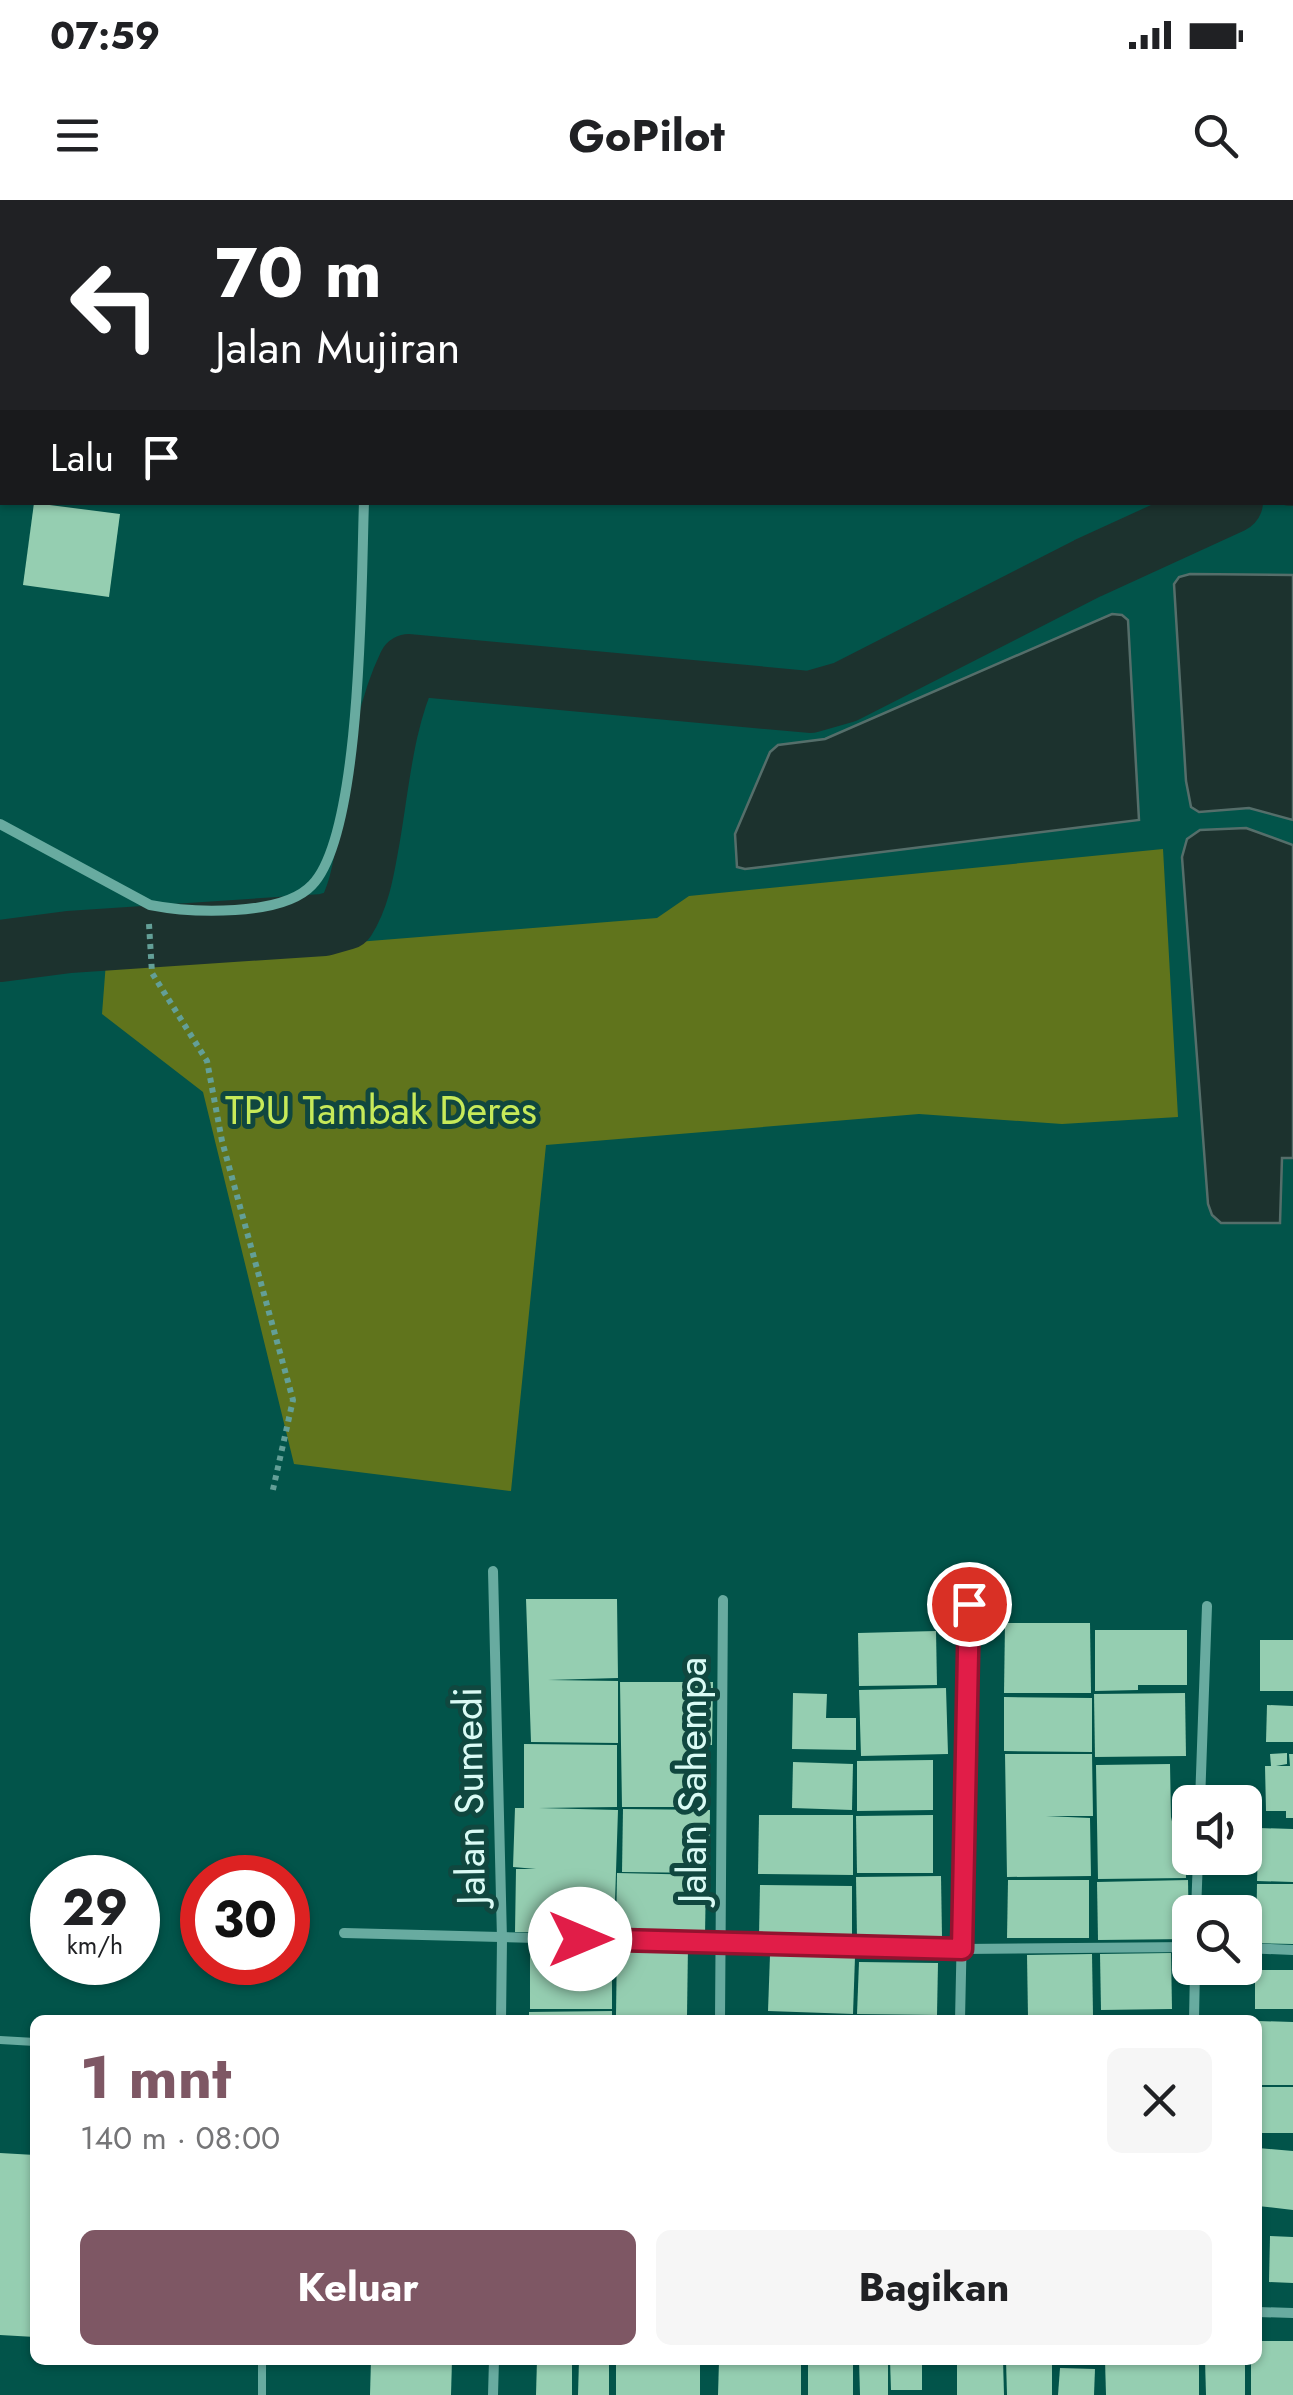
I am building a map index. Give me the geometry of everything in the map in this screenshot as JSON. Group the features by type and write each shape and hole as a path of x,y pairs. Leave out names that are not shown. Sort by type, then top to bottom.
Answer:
{"street":[{"path":"0,824 150,906 176,910 274,906 310,888 334,850 347,780 359,664 364,505"},
{"name":"Jalan Sumedi","path":"493,1571 502,1939 500,2015"},
{"name":"Jalan Sahempa","path":"720,2015 722,1600"},
{"path":"960,2015 969,1604"},
{"path":"1201,1785 1208,1606"},
{"path":"344,1933 962,1949 1172,1947"},
{"path":"1262,1949 1293,1950"},
{"path":"1194,2015 1195,1985"},
{"path":"1262,2312 1293,2313"},
{"path":"492,2395 494,2365"}],"lane":[{"path":"0,2040 30,2042"},
{"path":"262,2365 262,2395"}],"path":[{"path":"148,919 152,973 207,1060 222,1141 293,1400 272,1494"}],"green space":[{"name":"TPU Tambak Deres","path":"1163,849 1178,1117 1062,1124 919,1114 546,1145 511,1491 294,1464 203,1092 102,1014 106,962 657,918 689,896"}],"water":[{"path":"1293,575 1293,820 1249,808 1199,812 1191,807 1186,781 1174,584 1179,577"},
{"path":"1112,614 1128,620 1139,820 737,867 735,834 770,752 778,745 825,739"},
{"path":"1246,828 1293,845 1293,1158 1282,1158 1280,1223 1221,1223 1208,1204 1182,857 1187,839 1200,830"}],"building":[{"path":"34,505 120,514 109,597 23,585"},
{"path":"526,1599 617,1599 618,1678 548,1680 618,1681 618,1743 531,1742"},
{"path":"1005,1623 1090,1623 1091,1693 1004,1693"},
{"path":"1095,1630 1187,1630 1187,1685 1138,1685 1138,1690 1095,1691"},
{"path":"936,1631 937,1685 859,1686 858,1633"},
{"path":"1260,1640 1293,1640 1293,1691 1260,1691"},
{"path":"620,1682 713,1682 712,1745 689,1745 688,1807 622,1807"},
{"path":"946,1688 948,1754 861,1756 859,1690"},
{"path":"793,1693 827,1694 826,1718 856,1718 856,1750 792,1749"},
{"path":"1185,1693 1186,1756 1095,1757 1094,1694"},
{"path":"1004,1697 1092,1698 1092,1752 1004,1751"},
{"path":"1267,1705 1293,1706 1293,1742 1266,1742"},
{"path":"524,1744 617,1745 617,1807 539,1808 618,1810 614,1933 515,1932 516,1869 536,1869 513,1867 515,1808 524,1808"},
{"path":"1287,1753 1287,1764 1276,1766 1290,1766 1289,1754 1293,1754 1293,1818 1286,1818 1286,1811 1266,1811 1265,1766 1271,1766 1270,1754"},
{"path":"1005,1754 1092,1754 1093,1816 1046,1816 1090,1818 1091,1876 1007,1877"},
{"path":"933,1760 933,1810 857,1811 857,1761"},
{"path":"793,1762 853,1764 852,1810 792,1808"},
{"path":"1170,1764 1172,1875 1186,1878 1098,1879 1096,1765"},
{"path":"623,1809 710,1810 709,1873 622,1872"},
{"path":"759,1815 853,1815 853,1875 758,1874"},
{"path":"933,1815 933,1873 857,1873 856,1816"},
{"path":"1262,1828 1293,1829 1293,1882 1257,1881 1257,1875 1262,1875"},
{"path":"617,1873 706,1875 705,1935 616,1934"},
{"path":"941,1876 942,1937 857,1938 856,1877"},
{"path":"1008,1880 1089,1880 1089,1938 1007,1938"},
{"path":"1188,1880 1188,1895 1172,1895 1172,1939 1098,1940 1097,1882"},
{"path":"1257,1884 1293,1884 1293,1944 1262,1943 1262,1895 1257,1895"},
{"path":"760,1885 852,1886 852,1937 759,1936"},
{"path":"530,1944 612,1944 612,2009 530,2009"},
{"path":"617,1944 688,1945 687,2015 616,2015"},
{"path":"1171,1953 1172,2009 1101,2010 1100,1954"},
{"path":"1092,1954 1093,2015 1028,2015 1027,1955"},
{"path":"770,1955 855,1957 853,2014 768,2011"},
{"path":"859,1962 938,1963 937,2015 857,2014"},
{"path":"1262,1970 1293,1970 1293,2009 1255,2009 1255,1985 1262,1985"},
{"path":"612,2011 612,2015 529,2015"},
{"path":"1262,2021 1293,2022 1293,2085 1262,2085"},
{"path":"1262,2087 1293,2087 1293,2133 1262,2133"},
{"path":"1262,2148 1293,2151 1293,2210 1262,2206"},
{"path":"0,2153 30,2155 30,2337 0,2335"},
{"path":"1270,2236 1293,2237 1293,2283 1269,2282"},
{"path":"1262,2341 1293,2341 1293,2395 1251,2395 1251,2365 1262,2365"},
{"path":"371,2365 452,2365 451,2395 370,2395"},
{"path":"537,2365 572,2365 572,2395 536,2395"},
{"path":"579,2365 609,2365 609,2395 578,2395"},
{"path":"616,2365 700,2365 700,2395 616,2395"},
{"path":"719,2365 801,2365 801,2395 718,2395"},
{"path":"808,2365 853,2365 853,2395 808,2395"},
{"path":"859,2365 888,2365 888,2395 860,2395"},
{"path":"890,2365 922,2365 922,2390 891,2390"},
{"path":"957,2365 1003,2365 1004,2395 957,2395"},
{"path":"1006,2365 1052,2365 1052,2395 1007,2395"},
{"path":"1105,2365 1199,2365 1199,2395 1106,2395"},
{"path":"1205,2365 1245,2365 1245,2395 1206,2395"},
{"path":"1060,2368 1095,2369 1094,2395 1058,2395"}],"waterway":[{"path":"0,951 69,942 324,925 345,919 361,880 388,728 409,665 810,702 845,692 1088,568 1225,505"}],"route":[{"path":"580,1939 962,1949 969,1604"}]}
